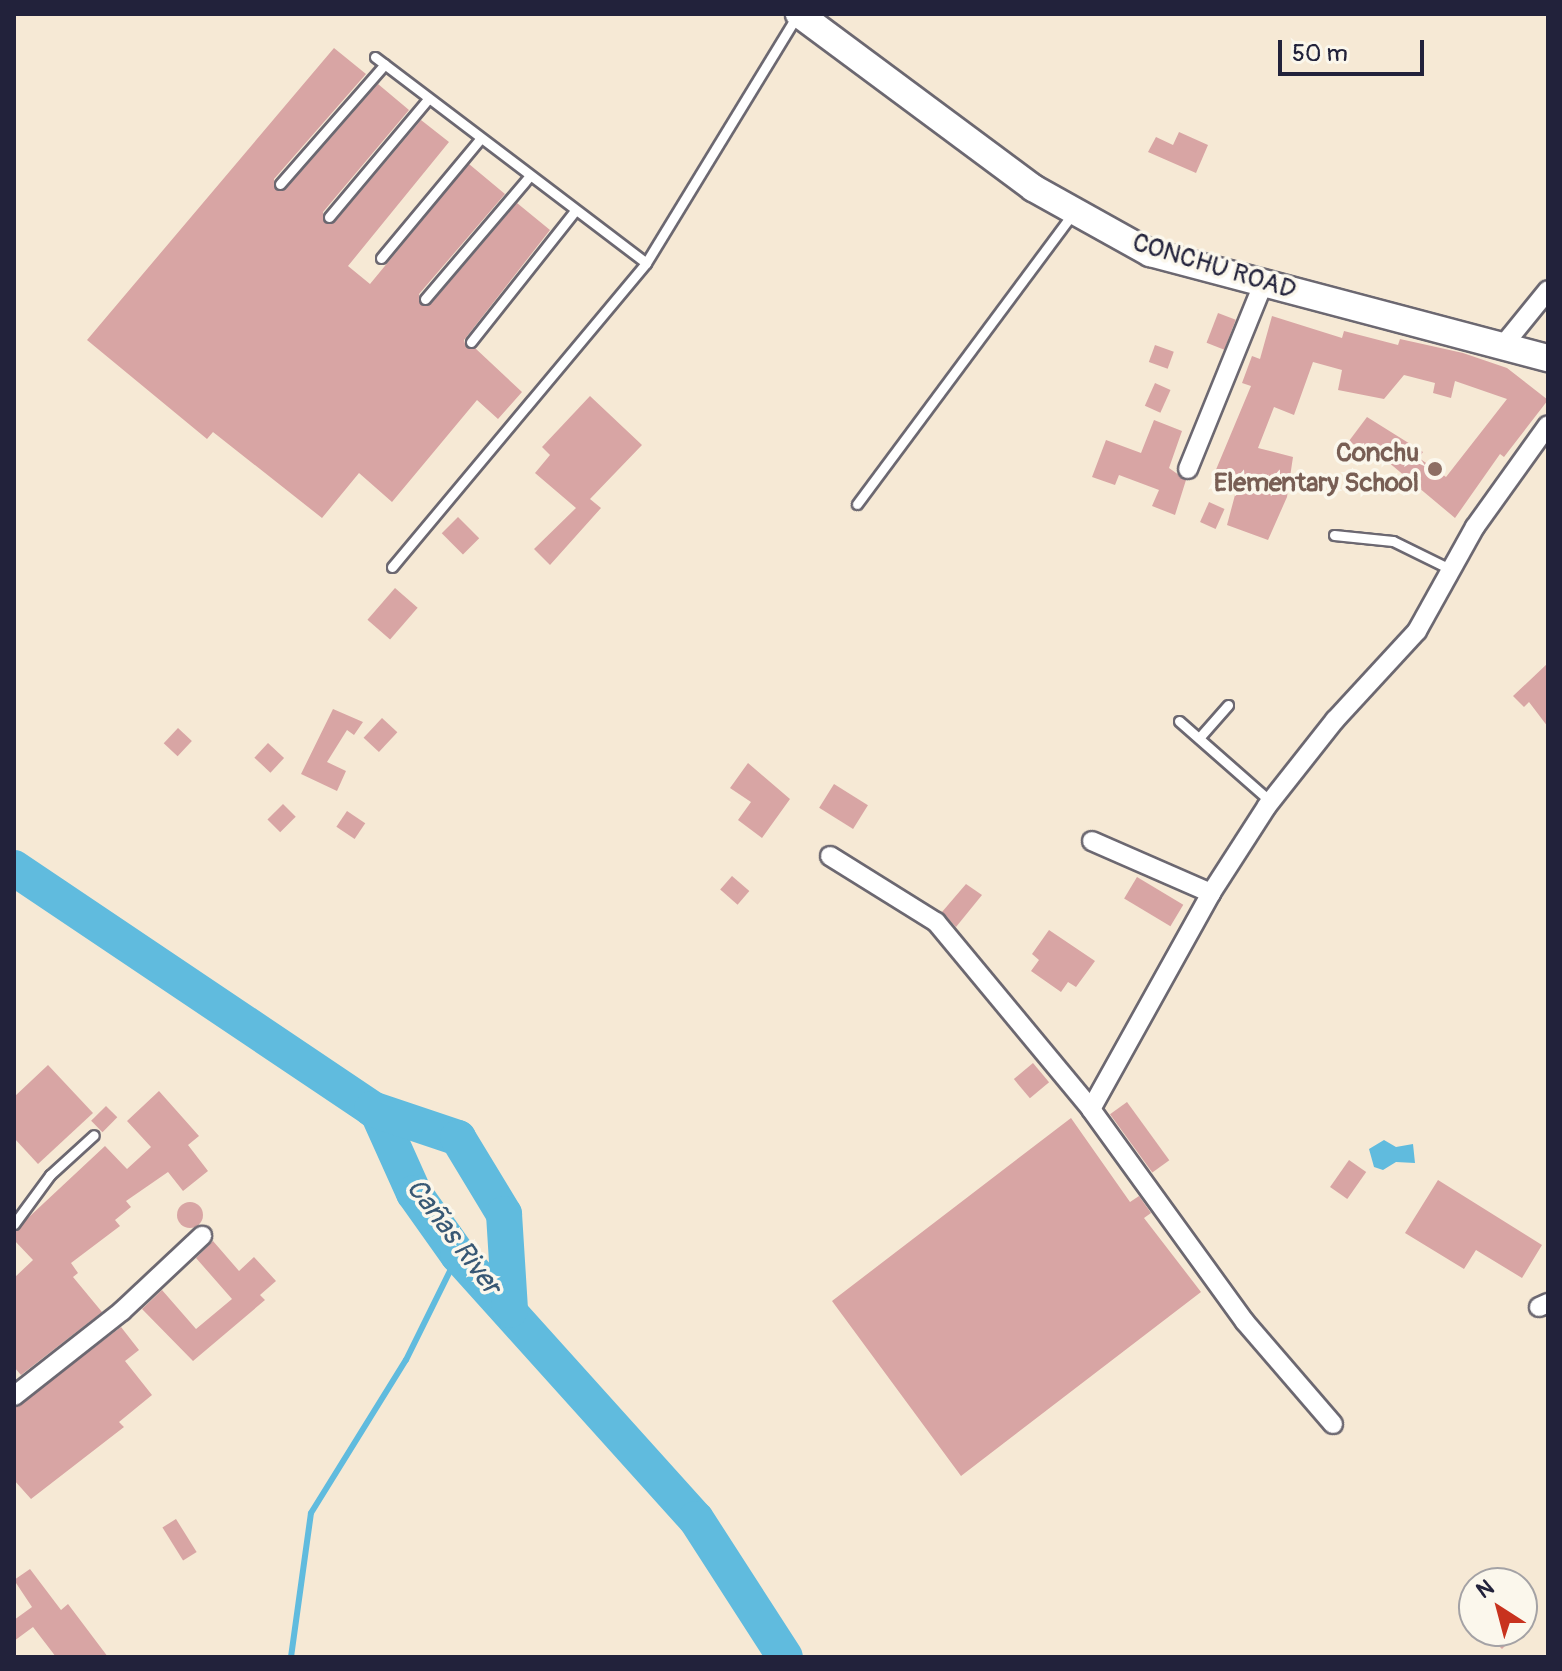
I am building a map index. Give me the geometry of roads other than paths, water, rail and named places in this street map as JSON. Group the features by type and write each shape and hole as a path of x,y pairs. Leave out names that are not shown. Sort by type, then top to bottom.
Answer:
{"main road":[{"name":"CONCHU ROAD","path":"798,14 1072,214 1150,253 1505,343 1548,358"}],"street":[{"path":"1188,469 1263,284"},
{"path":"1505,343 1548,290"},
{"path":"1091,1109 1211,893 1270,801 1335,720 1417,631 1454,571 1475,527 1548,425"},
{"path":"1092,841 1211,893"},
{"path":"830,856 936,922 1091,1109 1245,1322 1333,1424"},
{"path":"14,1396 122,1311 202,1236"}],"lane":[{"path":"392,567 646,263 798,14"},
{"path":"375,57 574,212 646,263"},
{"path":"280,184 385,64"},
{"path":"329,217 428,99"},
{"path":"381,258 480,139"},
{"path":"425,299 529,177"},
{"path":"471,342 574,212"},
{"path":"857,504 1072,214"},
{"path":"1334,535 1393,541 1454,571"},
{"path":"1199,738 1228,705"},
{"path":"1179,721 1270,801"},
{"path":"14,1224 50,1175 94,1135"}],"water":[{"path":"1384,1140 1396,1147 1413,1144 1415,1163 1396,1162 1383,1170 1374,1167 1369,1149"}],"waterway":[{"name":"Cañas River","path":"14,868 378,1113 414,1193 458,1255 696,1519 785,1657"},
{"path":"372,1109 458,1138 504,1214 510,1310"},
{"path":"291,1657 311,1513 406,1360 458,1255"}],"place":[{"name":"Conchu Elementary School","path":"1435,469"}]}
